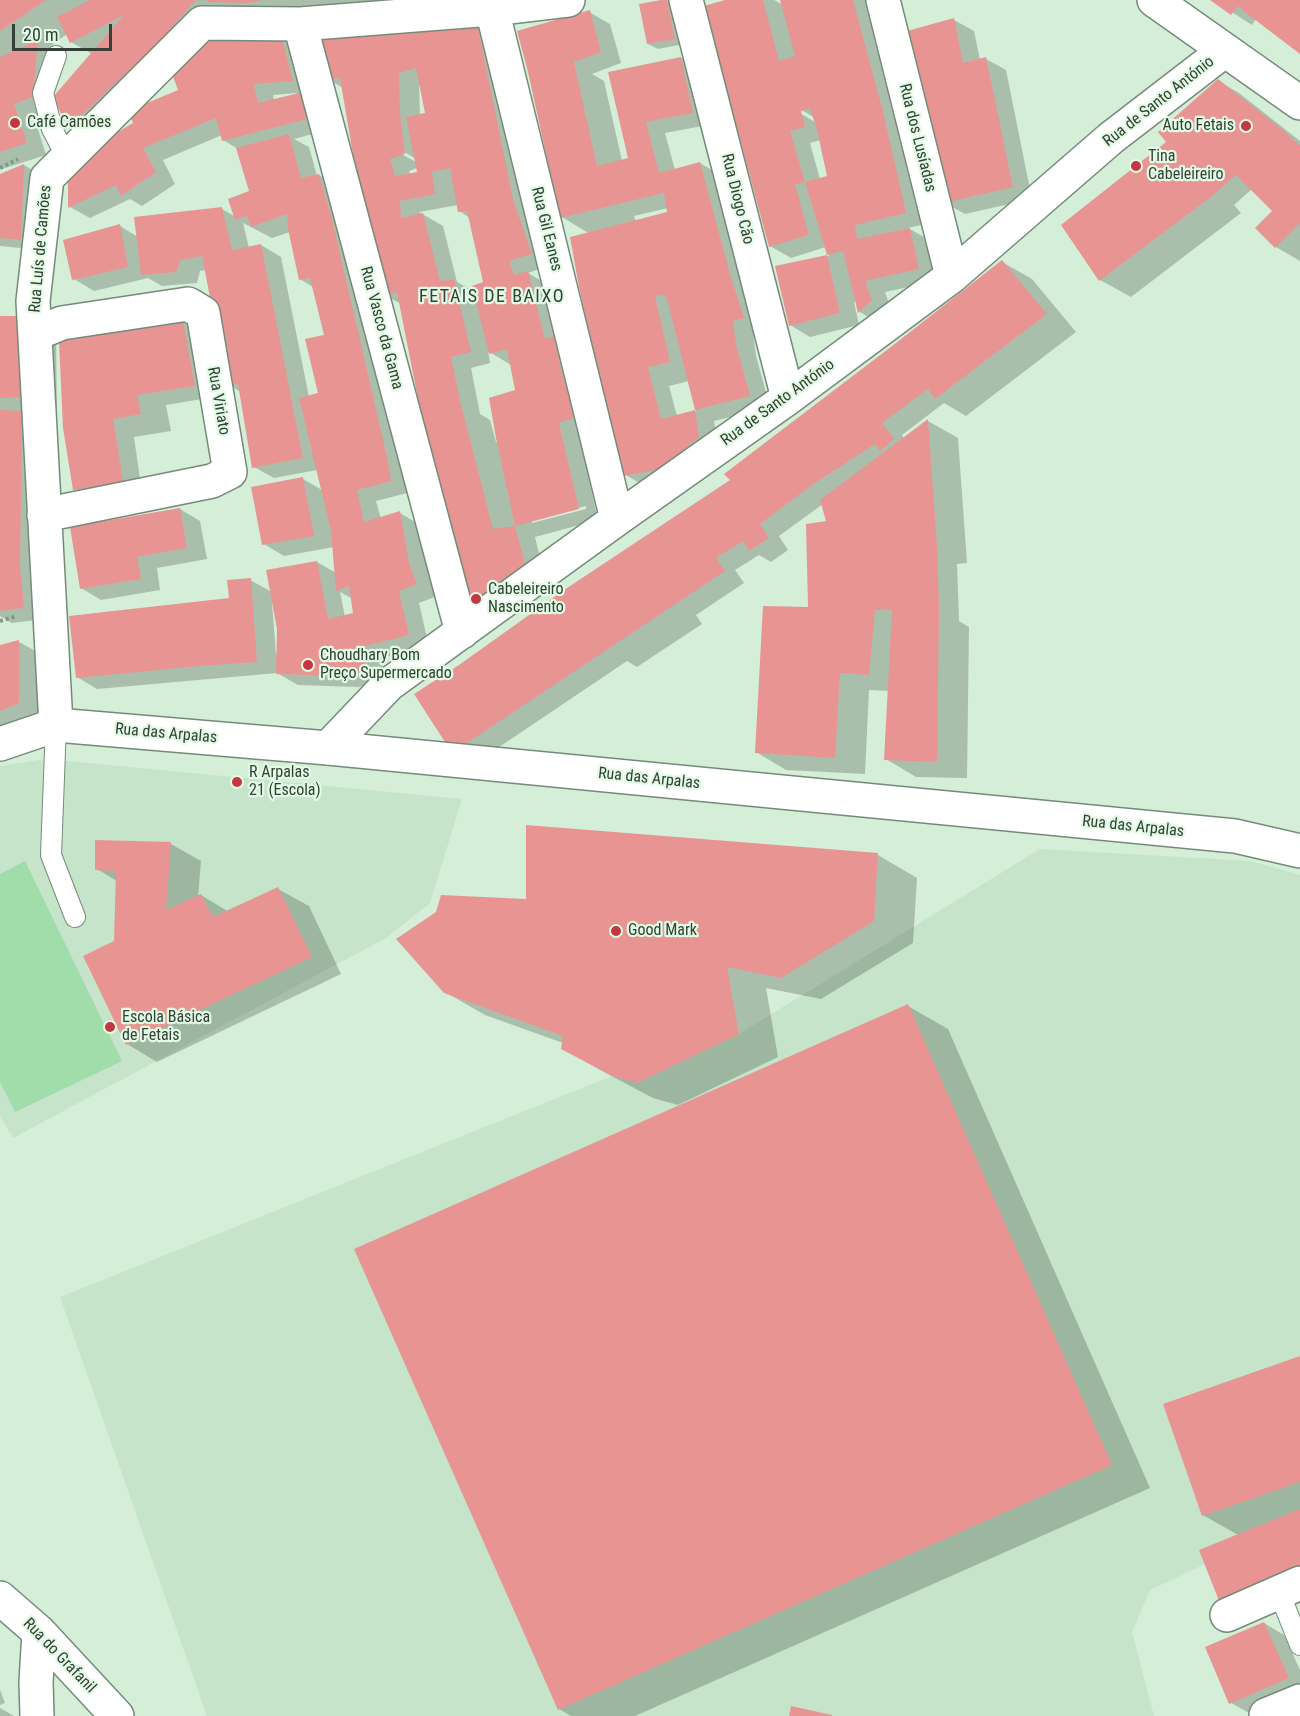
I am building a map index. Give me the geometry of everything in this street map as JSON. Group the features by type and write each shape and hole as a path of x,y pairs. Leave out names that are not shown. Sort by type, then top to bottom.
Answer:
{"street":[{"name":"Rua Luís de Camões","path":"56,725 33,301 47,178 202,23 300,24 492,9 568,0"},
{"name":"Rua Diogo Cão","path":"686,0 788,398"},
{"name":"Rua dos Lusíadas","path":"883,0 952,276"},
{"path":"1154,0 1300,103"},
{"name":"Rua Gil Eanes","path":"492,9 616,519"},
{"name":"Rua Vasco da Gama","path":"300,24 462,632"},
{"name":"Rua de Santo António","path":"328,748 388,685 616,519 788,398 952,276 1111,138 1224,51"},
{"name":"Rua Viriato","path":"35,334 62,323 188,304 203,313 230,472 212,481 44,515"},
{"name":"Rua das Arpalas","path":"0,744 56,725 328,748 1235,836 1300,851"},
{"path":"1227,1615 1290,1588"},
{"name":"Rua do Grafanil","path":"0,1598 39,1632 117,1716"},
{"path":"37,1716 36,1682 39,1632"},
{"path":"1266,1715 1300,1701"}],"lane":[{"path":"56,56 43,93 52,129 67,158"},
{"path":"56,725 51,855 75,917"},
{"path":"1290,1588 1300,1645"}],"shaded area":[{"name":"Escola Básica de Fetais","path":"46,759 462,799 430,903 386,938 13,1138 0,1116 0,766"},
{"path":"1040,849 1250,861 1300,875 1300,1519 1150,1590 1132,1632 1154,1716 207,1716 60,1297 612,1076 638,1083 739,1034"}],"green space":[{"path":"25,861 122,1061 15,1112 0,1082 0,874"}],"building":[{"path":"0,0 46,0 0,31"},
{"path":"90,0 196,0 158,43 68,128 53,97 124,15 70,43 57,17"},
{"path":"208,0 260,1 247,3 208,2"},
{"path":"667,0 675,39 647,44 639,4"},
{"path":"725,0 763,0 779,61 795,56 780,0 853,0 884,115 906,213 855,225 857,239 910,228 919,269 865,281 872,300 858,313 843,251 827,255 805,182 795,184 809,235 769,247 704,6","holes":["810,108 827,176 805,182 790,131 805,127 801,111"]},
{"path":"1210,0 1300,0 1300,54 1237,6 1231,15"},
{"path":"590,10 601,52 574,62 597,166 628,158 608,72 681,57 693,113 646,122 659,173 700,162 744,318 733,321 736,344 750,396 695,410 699,437 660,469 624,476 579,287 570,237 667,212 664,193 560,218 517,31","holes":["666,295 695,410 661,419 648,367 670,362 655,296"]},
{"path":"954,18 963,63 986,57 1013,187 944,203 907,31"},
{"path":"476,19 514,203 532,254 509,261 514,275 528,271 545,339 554,336 563,378 576,417 559,423 579,509 515,526 527,571 466,608 420,409 397,292 383,296 355,166 340,78 326,80 321,36","holes":["416,68 425,113 406,117 417,172 395,176 390,159 405,154 400,113 399,73","450,168 458,212 467,211 483,282 472,286 489,354 507,349 515,390 489,398 515,526 493,529 451,357 471,352 454,279 440,281 423,213 401,218 400,201 435,194 432,172"]},
{"path":"213,35 282,38 293,81 254,84 258,103 303,92 311,118 222,141 216,118 143,148 156,172 121,196 116,185 68,208 68,176 96,145 133,123 128,111 178,90 171,71"},
{"path":"38,40 33,97 14,104 27,143 0,152 0,57"},
{"path":"1218,79 1300,146 1300,223 1275,248 1255,228 1272,211 1236,175 1212,196 1099,281 1061,225 1166,142 1158,132"},
{"path":"289,134 301,178 319,174 332,219 387,457 391,481 357,490 364,522 400,511 409,563 417,584 399,591 409,635 361,647 367,670 338,676 276,674 277,629 266,570 317,561 328,619 353,613 349,586 336,591 331,531 299,398 318,393 305,339 324,335 310,278 299,280 287,214 251,227 247,216 235,220 228,199 249,191 236,148"},
{"path":"24,164 21,240 0,238 0,174"},
{"path":"222,207 232,250 261,244 303,458 252,468 238,384 227,386 202,256 180,260 177,272 141,275 134,217"},
{"path":"120,224 128,267 72,280 63,240"},
{"path":"827,255 840,313 789,326 775,266"},
{"path":"1002,260 1047,314 935,399 928,389 882,423 894,439 880,451 875,444 812,485 760,524 769,538 749,551 743,541 716,558 725,571 452,753 414,694 459,665 564,590 730,480 724,474"},
{"path":"0,316 26,316 27,397 0,398"},
{"path":"183,320 195,386 137,395 141,414 113,419 123,482 73,490 63,428 59,341"},
{"path":"0,410 22,411 20,566 24,608 0,611"},
{"path":"928,419 939,608 937,762 884,760 892,609 875,610 869,675 840,673 835,758 755,753 763,606 808,607 806,524 826,521 820,500"},
{"path":"303,477 314,536 262,545 251,487"},
{"path":"180,508 187,548 137,557 141,579 80,589 70,527"},
{"path":"251,578 257,662 76,678 69,616 229,598 227,580"},
{"path":"19,640 19,703 0,711 0,645"},
{"path":"526,825 878,853 874,921 781,978 727,967 739,1034 637,1083 612,1076 561,1049 563,1036 444,993 396,939 436,912 441,895 526,899"},
{"path":"95,840 171,842 166,910 201,894 213,917 278,887 312,957 126,1045 83,956 114,941 116,871 95,870"},
{"path":"908,1004 1112,1465 558,1710 354,1249"},
{"path":"1300,1356 1300,1482 1202,1516 1163,1404"},
{"path":"1300,1509 1300,1575 1221,1606 1199,1550"},
{"path":"1264,1622 1289,1678 1229,1704 1205,1647"},
{"path":"791,1706 832,1715 832,1716 789,1716"}],"place":[{"name":"Café Camões","path":"15,123"},
{"name":"Auto Fetais","path":"1246,126"},
{"name":"Tina Cabeleireiro","path":"1136,166"},
{"name":"Cabeleireiro Nascimento","path":"476,599"},
{"name":"Choudhary Bom Preço Supermercado","path":"308,665"},
{"name":"R Arpalas 21 (Escola)","path":"237,782"},
{"name":"Good Mark","path":"616,931"},
{"name":"Escola Básica de Fetais","path":"110,1027"}],"district":[{"name":"FETAIS DE BAIXO","path":"492,297"}]}
